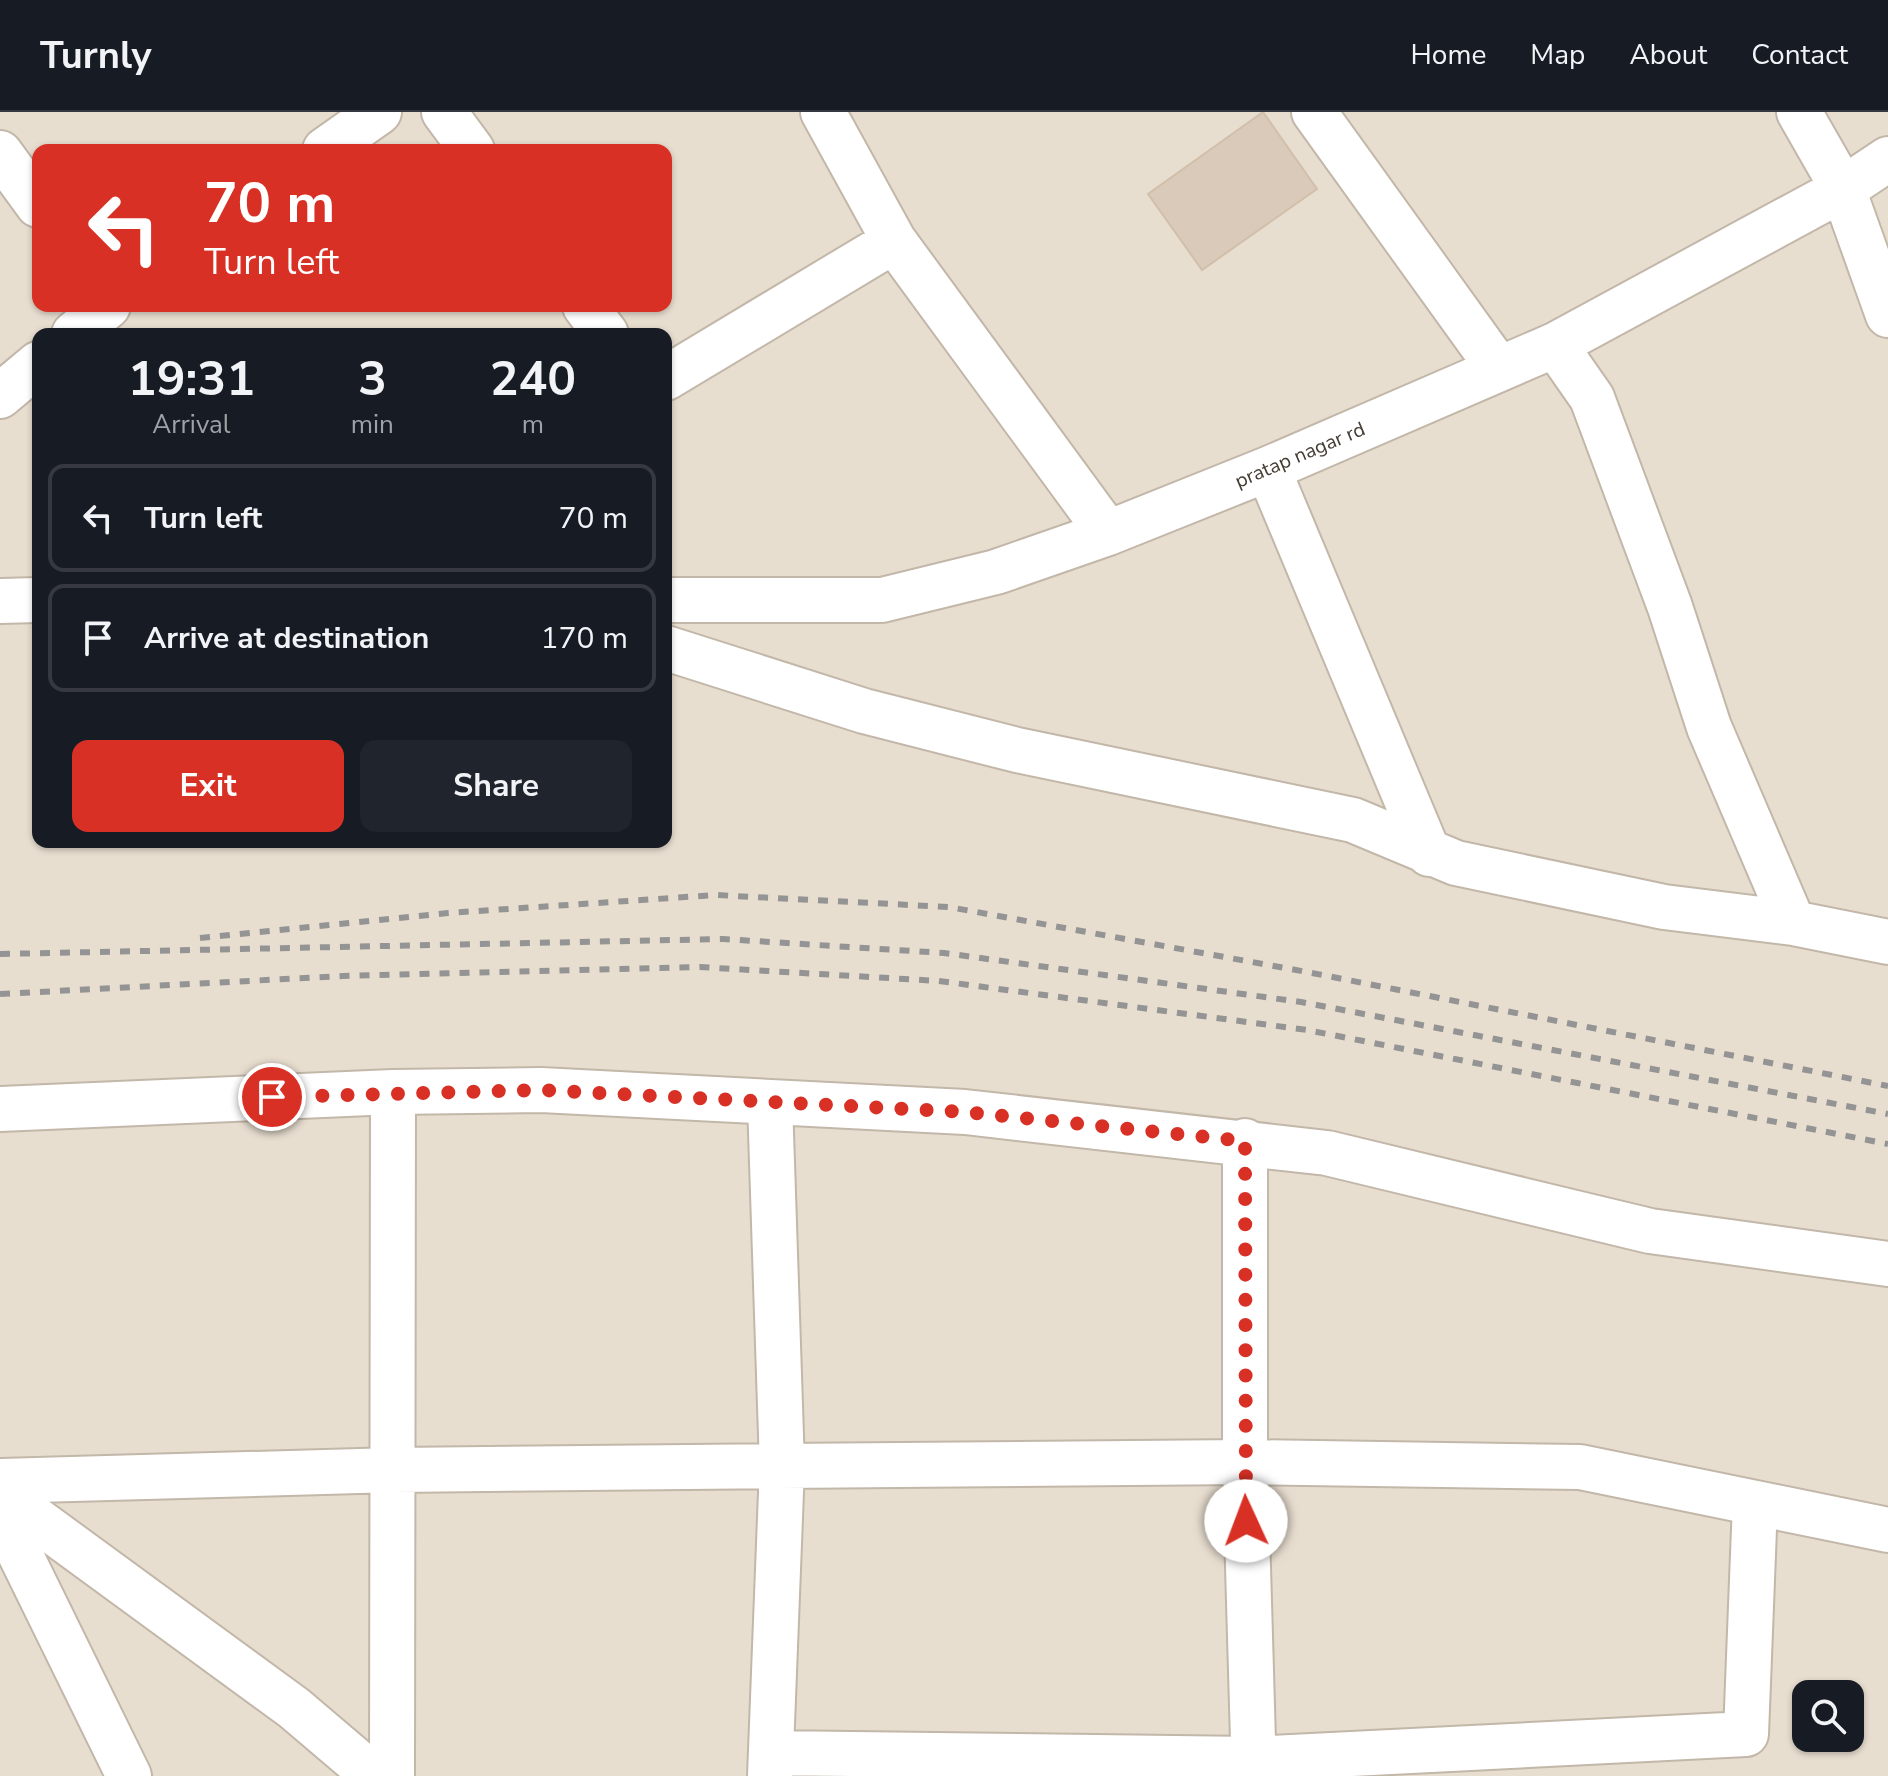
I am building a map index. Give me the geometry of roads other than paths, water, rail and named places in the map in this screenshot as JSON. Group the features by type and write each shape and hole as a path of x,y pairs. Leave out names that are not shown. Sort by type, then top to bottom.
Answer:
{"street":[{"path":"334,144 379,112"},
{"path":"444,112 468,144"},
{"path":"823,112 894,241 1108,533"},
{"path":"1314,112 1499,369"},
{"path":"1799,112 1843,189 1879,263 1888,315"},
{"path":"0,153 32,197"},
{"name":"pratap nagar rd","path":"672,600 882,600 996,572 1108,533 1268,469 1555,345 1843,189 1888,159"},
{"path":"672,374 894,241"},
{"path":"82,328 102,312"},
{"path":"1555,345 1592,398 1670,607 1709,727 1793,923"},
{"path":"0,396 32,369"},
{"path":"1268,469 1429,854"},
{"path":"0,601 32,600"},
{"path":"672,650 864,711 1017,750 1353,820 1429,854 1664,907 1793,923 1888,942"},
{"path":"0,1109 393,1092 541,1090 965,1112 1245,1141 1327,1153 1650,1231 1888,1264"},
{"path":"392,1776 395,1470 393,1092"},
{"path":"770,1102 782,1466 770,1764 1254,1768 1746,1734 1755,1503"},
{"path":"1245,1141 1245,1462 1254,1768"},
{"path":"0,1481 395,1470 782,1466 1245,1462 1580,1467 1888,1530"},
{"path":"0,1493 282,1699 374,1776"},
{"path":"0,1513 129,1776"}],"railway":[{"path":"200,938 448,913 716,895 949,907 1307,972 1888,1086"},
{"path":"0,954 723,939 944,953 1301,1002 1888,1114"},
{"path":"0,994 343,976 700,967 939,981 1307,1030 1888,1144"}]}
